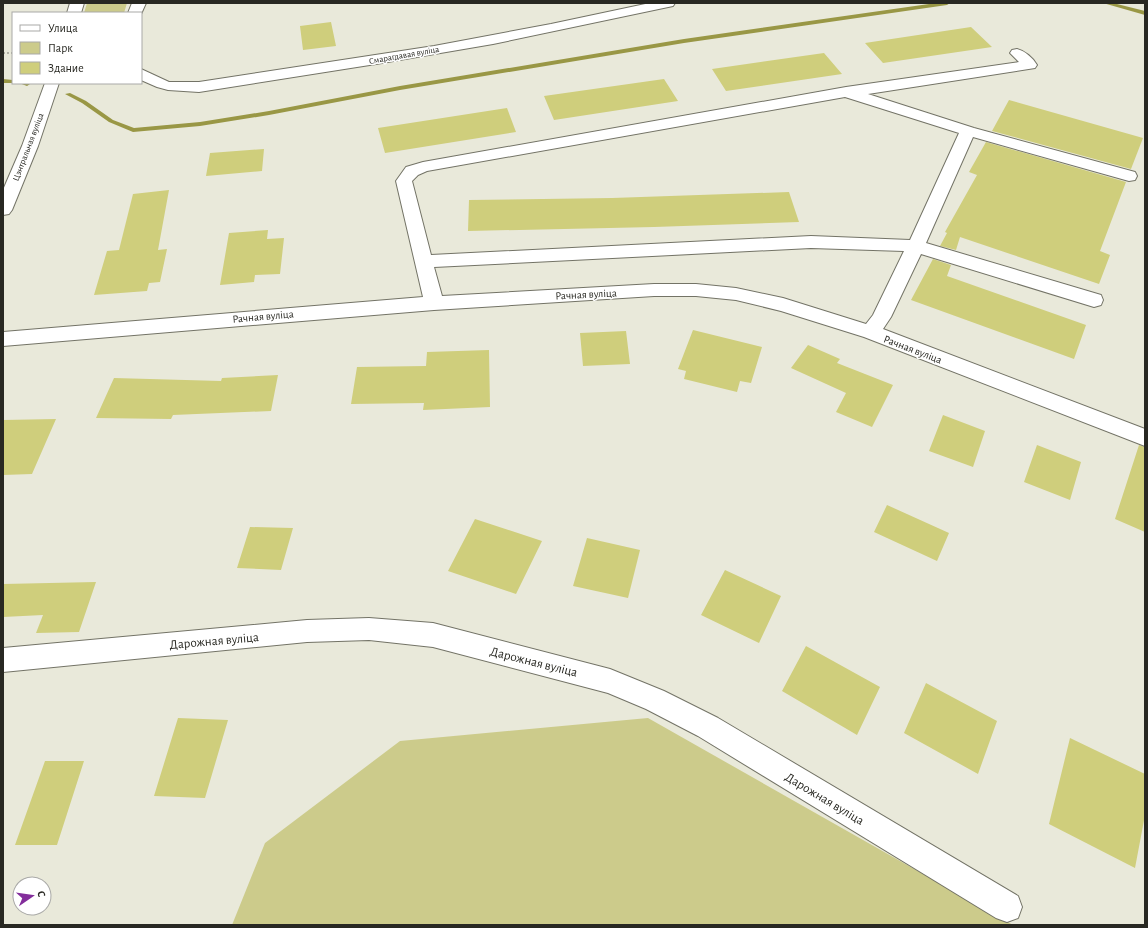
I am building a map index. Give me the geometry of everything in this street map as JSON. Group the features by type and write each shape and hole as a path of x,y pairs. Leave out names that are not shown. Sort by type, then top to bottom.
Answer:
{"street":[{"name":"Смарагдавая вуліца","path":"142,74 153,82 168,87 199,87 408,55 610,17 668,3"},
{"path":"434,303 404,181 412,171 846,92 1030,64 1017,53"},
{"name":"Цэнтральная вуліца","path":"3,210 22,166 52,84"},
{"path":"846,92 968,131 1129,176"},
{"path":"871,332 881,317 916,246 968,131"},
{"path":"3,165 22,166"},
{"path":"424,261 811,242 916,246 1094,300"},
{"name":"Рачная вуліца","path":"3,339 434,303 654,290 696,290 736,294 783,305 871,332 1145,438"},
{"name":"Дарожная вуліца","path":"3,660 306,631 369,629 433,635 610,681 655,700 708,727 1007,907"}],"green space":[{"path":"87,3 127,3 124,12 84,12"},
{"path":"648,718 1013,925 232,925 265,843 400,741"}],"building":[{"path":"331,22 336,46 303,50 300,26"},
{"path":"971,27 992,47 883,63 865,43"},
{"path":"824,53 842,74 726,91 712,69"},
{"path":"664,79 678,101 554,120 544,96"},
{"path":"1009,100 1143,138 1131,169 992,131"},
{"path":"507,108 516,132 385,153 378,128"},
{"path":"986,142 1126,182 1100,251 1110,255 1099,284 960,237 956,250 940,246 947,233 945,232 977,175 969,172"},
{"path":"264,149 262,171 206,176 210,153"},
{"path":"169,190 158,250 167,249 160,282 149,283 147,291 94,295 107,251 119,250 133,194"},
{"path":"789,192 799,222 468,231 469,200 612,198"},
{"path":"268,230 267,239 284,238 280,274 255,275 254,282 220,285 229,233"},
{"path":"933,259 951,265 947,276 1086,325 1074,359 911,300"},
{"path":"693,330 762,347 751,383 740,381 737,392 684,379 686,371 678,369"},
{"path":"626,331 630,364 583,366 580,333"},
{"path":"808,345 840,359 837,363 893,385 872,427 836,412 846,393 791,368"},
{"path":"489,350 490,407 423,410 424,403 351,404 357,367 426,366 427,352"},
{"path":"278,375 271,411 173,415 171,419 96,418 114,378 221,381 222,378"},
{"path":"943,415 985,431 973,467 929,451"},
{"path":"56,419 32,474 3,475 3,420"},
{"path":"1037,445 1081,462 1070,500 1024,482"},
{"path":"1139,445 1145,447 1145,532 1115,519"},
{"path":"887,505 949,533 937,561 874,532"},
{"path":"475,519 542,541 516,594 448,571"},
{"path":"250,527 293,528 281,570 237,568"},
{"path":"587,538 640,550 628,598 573,586"},
{"path":"725,570 781,596 759,643 701,615"},
{"path":"96,582 79,632 36,633 43,615 3,617 3,584"},
{"path":"806,646 880,687 857,735 782,691"},
{"path":"926,683 997,721 978,774 904,733"},
{"path":"178,718 228,720 205,798 154,796"},
{"path":"1070,738 1145,774 1145,815 1135,868 1049,824"},
{"path":"45,761 84,761 57,845 15,845"}],"waterway":[{"path":"68,94 84,102 111,121 133,130 200,124 269,113 400,88 684,41 947,3"},
{"path":"1106,3 1145,13"},
{"path":"3,81 12,82"}]}
